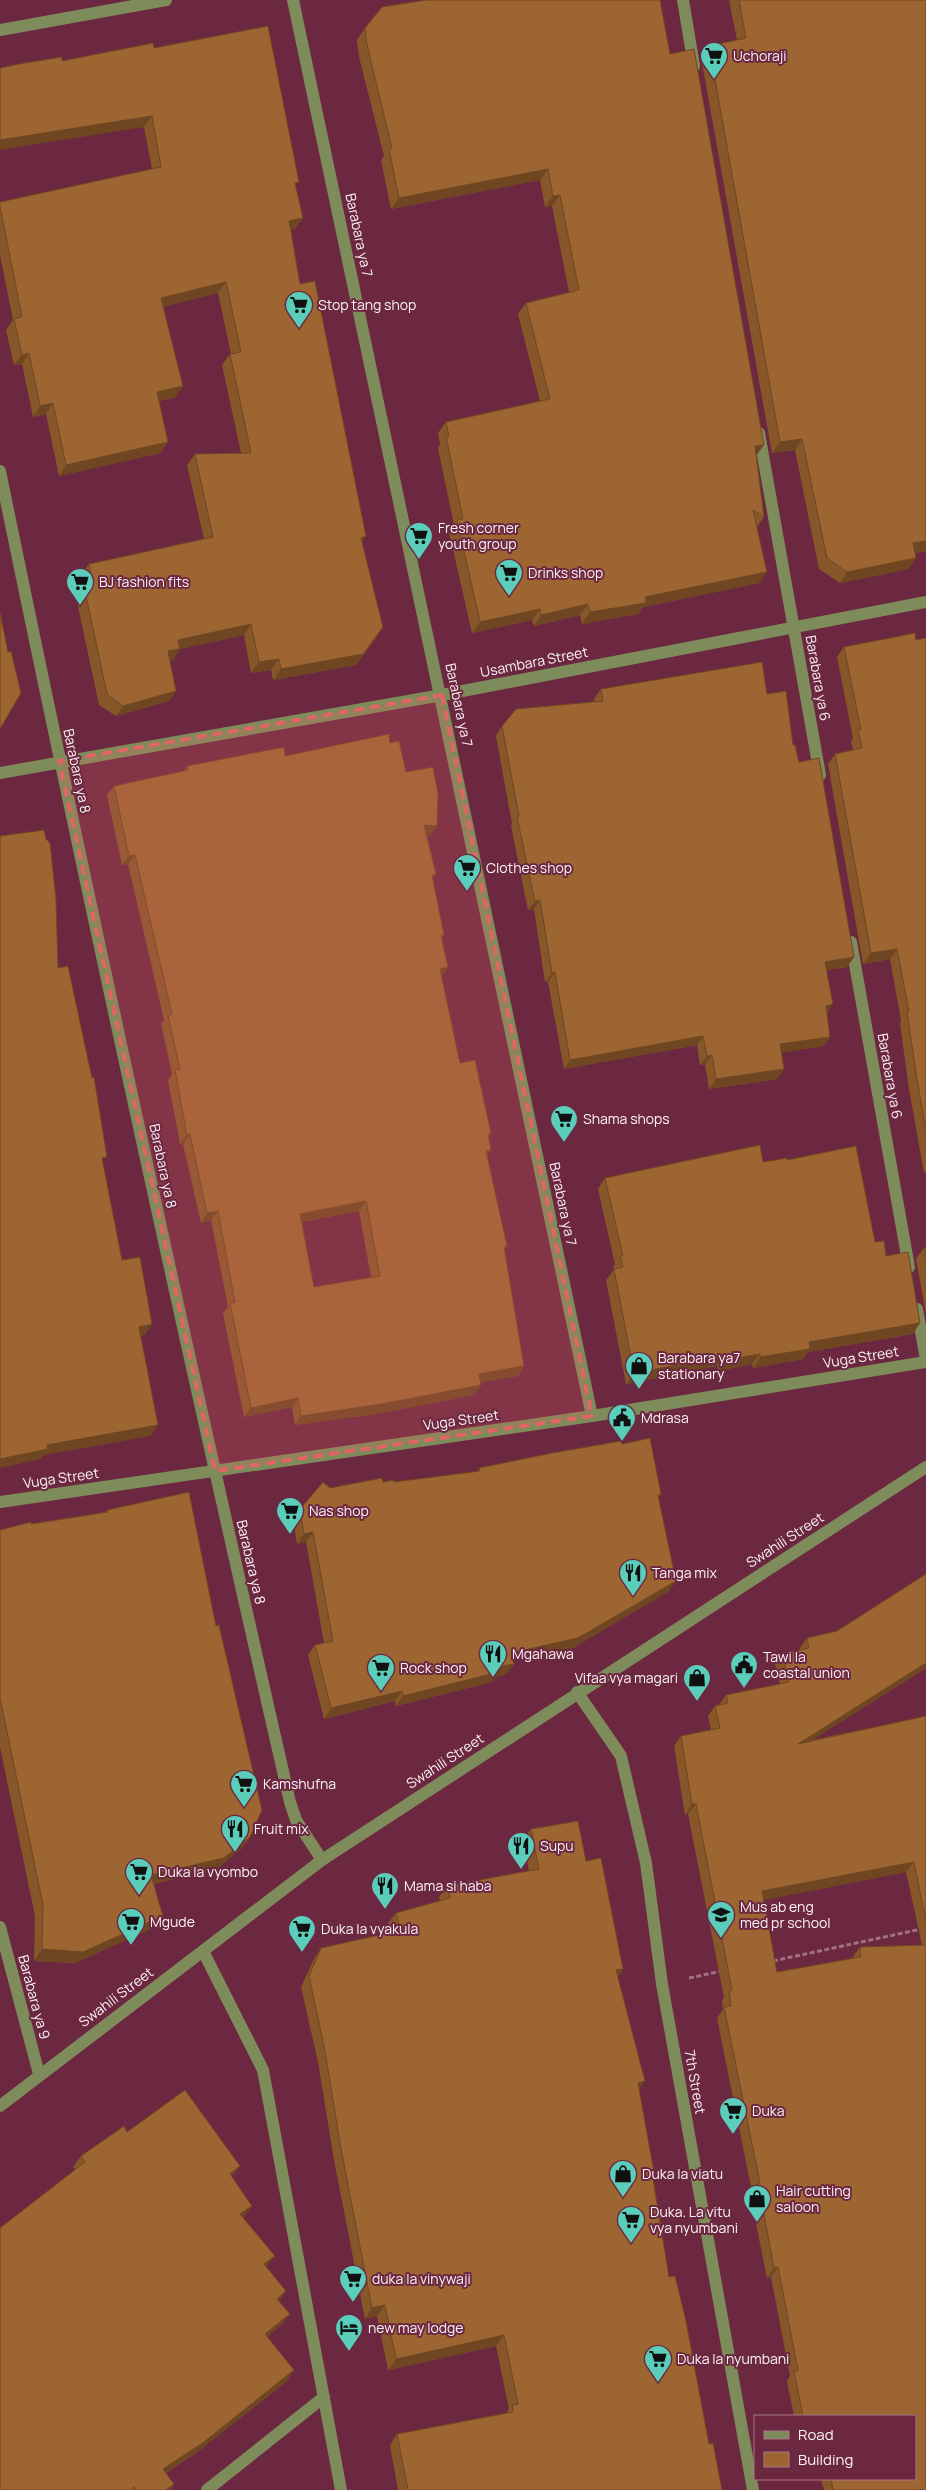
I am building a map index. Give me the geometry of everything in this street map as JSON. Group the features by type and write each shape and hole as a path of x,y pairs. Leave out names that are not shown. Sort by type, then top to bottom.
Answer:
{"street":[{"path":"0,30 166,0"},
{"name":"Barabara ya 7","path":"293,0 442,694 592,1416"},
{"path":"683,0 697,78"},
{"name":"Barabara ya 6","path":"758,422 822,784"},
{"name":"Barabara ya 8","path":"0,471 59,761 215,1471 290,1802 296,1820 322,1860"},
{"name":"Usambara Street","path":"0,773 442,694 926,602"},
{"name":"Barabara ya 6","path":"849,931 926,1361"},
{"name":"Vuga Street","path":"0,1502 592,1416 926,1361"},
{"name":"Swahili Street","path":"0,2106 322,1860 577,1692 926,1467"},
{"name":"7th Street","path":"577,1692 621,1756 646,1863 662,1984 753,2490"},
{"name":"Barabara ya 9","path":"0,1927 40,2074"},
{"path":"203,1951 263,2070 341,2490"},
{"path":"207,2490 324,2398"}],"path":[{"path":"770,1961 926,1928"},
{"path":"662,1984 730,1970"}],"highlighted area":[{"path":"442,695 592,1416 215,1471 59,761"}],"building":[{"path":"426,0 660,0 670,54 694,49 764,445 755,446 764,517 753,510 767,572 645,597 646,603 590,612 588,604 541,615 540,609 480,622 457,520 463,519 446,436 449,436 446,422 550,399 526,303 579,290 560,195 553,196 548,169 399,198 389,149 392,148 367,45 365,28 382,7"},
{"path":"739,0 926,0 926,541 913,543 916,558 847,572 827,558 802,439 780,442 709,46 746,38"},
{"path":"268,26 299,182 295,183 303,218 289,221 300,284 315,281 366,536 361,538 383,627 363,654 281,669 279,659 259,662 251,624 178,640 180,649 168,651 176,691 123,706 107,694 84,586 93,585 89,564 213,537 195,454 251,453 230,354 241,352 226,282 161,298 183,386 157,392 168,442 66,465 53,403 40,406 29,353 22,355 14,319 22,317 0,202 161,167 152,116 0,140 0,68 62,57 62,61 153,43 154,48"},
{"path":"0,612 8,652 11,651 21,693 0,729"},
{"path":"915,633 916,640 926,638 926,1131 907,1012 909,1012 897,949 871,953 835,754 862,748 858,730 861,730 844,647"},
{"path":"762,662 767,694 786,691 793,745 795,745 799,762 819,758 854,957 825,962 833,1004 826,1006 830,1037 780,1044 784,1069 716,1079 712,1055 707,1056 703,1036 570,1060 555,972 552,973 540,900 535,901 517,817 519,816 502,726 516,709 603,701 601,689"},
{"path":"389,734 390,743 399,741 406,772 433,767 438,794 437,826 424,825 436,874 432,875 444,935 441,936 448,967 440,969 460,1063 475,1060 491,1133 488,1134 491,1150 486,1151 507,1246 504,1247 524,1366 479,1374 481,1385 382,1404 301,1416 298,1398 251,1408 230,1303 235,1302 218,1211 207,1213 190,1134 187,1135 175,1070 180,1069 168,1015 172,1014 135,855 129,856 114,786 188,770 187,766 284,747 285,756","holes":["366,1201 380,1276 314,1287 300,1214"]},
{"path":"44,830 46,839 50,843 56,899 58,968 68,966 92,1078 94,1077 107,1157 102,1158 122,1260 140,1257 152,1324 139,1327 158,1425 47,1445 48,1449 0,1459 0,836"},
{"path":"760,1145 763,1162 787,1158 787,1160 856,1146 875,1242 884,1241 886,1256 908,1252 920,1323 809,1342 810,1349 760,1357 760,1354 726,1360 725,1356 634,1373 614,1269 623,1267 620,1256 623,1256 605,1178"},
{"path":"650,1438 661,1494 658,1495 676,1581 578,1638 511,1653 514,1664 498,1667 499,1672 403,1696 402,1691 331,1708 315,1645 333,1641 313,1532 304,1534 300,1509 323,1482 330,1488 382,1478 383,1482 394,1480 394,1482 480,1471 479,1468 552,1453 621,1441 622,1444"},
{"path":"189,1492 216,1626 219,1625 262,1810 250,1837 224,1858 151,1875 163,1916 83,1952 42,1949 43,1905 0,1698 0,1530 31,1522 31,1524 108,1512 107,1510"},
{"path":"926,1574 926,1663 798,1744 926,1716 926,1921 914,1862 762,1891 777,1972 861,1957 860,1947 926,1945 926,2490 833,2490 831,2480 916,2480 916,2415 803,2415 794,2371 798,2370 778,2267 774,2268 758,2183 760,2183 724,2007 731,2006 729,1991 732,1990 696,1804 692,1804 681,1736 720,1728 715,1706 728,1703 726,1695 789,1682 782,1654 809,1648 807,1638 837,1631"},
{"path":"578,1821 586,1861 601,1858 623,1969 616,1970 645,2081 638,2083 654,2172 652,2173 669,2277 675,2276 686,2321 709,2444 713,2443 722,2490 408,2490 397,2434 513,2412 512,2405 518,2404 504,2335 396,2359 385,2305 372,2308 341,2149 325,2051 309,1976 321,1948 384,1934 383,1928 399,1924 396,1913 450,1898 447,1886 539,1869 531,1829"},
{"path":"185,2090 240,2166 230,2174 252,2206 240,2214 275,2256 264,2264 286,2291 277,2299 290,2314 265,2334 294,2370 204,2442 163,2469 174,2484 166,2490 136,2490 134,2487 130,2490 0,2490 0,2228 85,2162 81,2156 124,2126 127,2132"}],"place":[{"name":"Uchoraji","path":"714,80"},
{"name":"Stop tang shop","path":"299,329"},
{"name":"Fresh corner youth group","path":"419,560"},
{"name":"Drinks shop","path":"509,597"},
{"name":"BJ fashion fits","path":"80,606"},
{"name":"Clothes shop","path":"467,892"},
{"name":"Shama shops","path":"564,1143"},
{"name":"Barabara ya7 stationary","path":"639,1390"},
{"name":"Mdrasa","path":"622,1442"},
{"name":"Nas shop","path":"290,1535"},
{"name":"Tanga mix","path":"633,1597"},
{"name":"Mgahawa","path":"493,1678"},
{"name":"Tawi la coastal union","path":"744,1689"},
{"name":"Rock shop","path":"381,1692"},
{"name":"Vifaa vya magari","path":"697,1702"},
{"name":"Kamshufna","path":"244,1808"},
{"name":"Fruit mix","path":"235,1853"},
{"name":"Supu","path":"521,1870"},
{"name":"Duka la vyombo","path":"139,1896"},
{"name":"Mama si haba","path":"385,1910"},
{"name":"Mus ab eng med pr school","path":"721,1939"},
{"name":"Mgude","path":"131,1946"},
{"name":"Duka la vyakula","path":"302,1953"},
{"name":"Duka","path":"733,2135"},
{"name":"Duka la viatu","path":"623,2198"},
{"name":"Hair cutting saloon","path":"757,2223"},
{"name":"Duka. La vitu vya nyumbani","path":"631,2244"},
{"name":"duka la vinywaji","path":"353,2303"},
{"name":"new may lodge","path":"349,2352"},
{"name":"Duka la nyumbani","path":"658,2383"}]}
